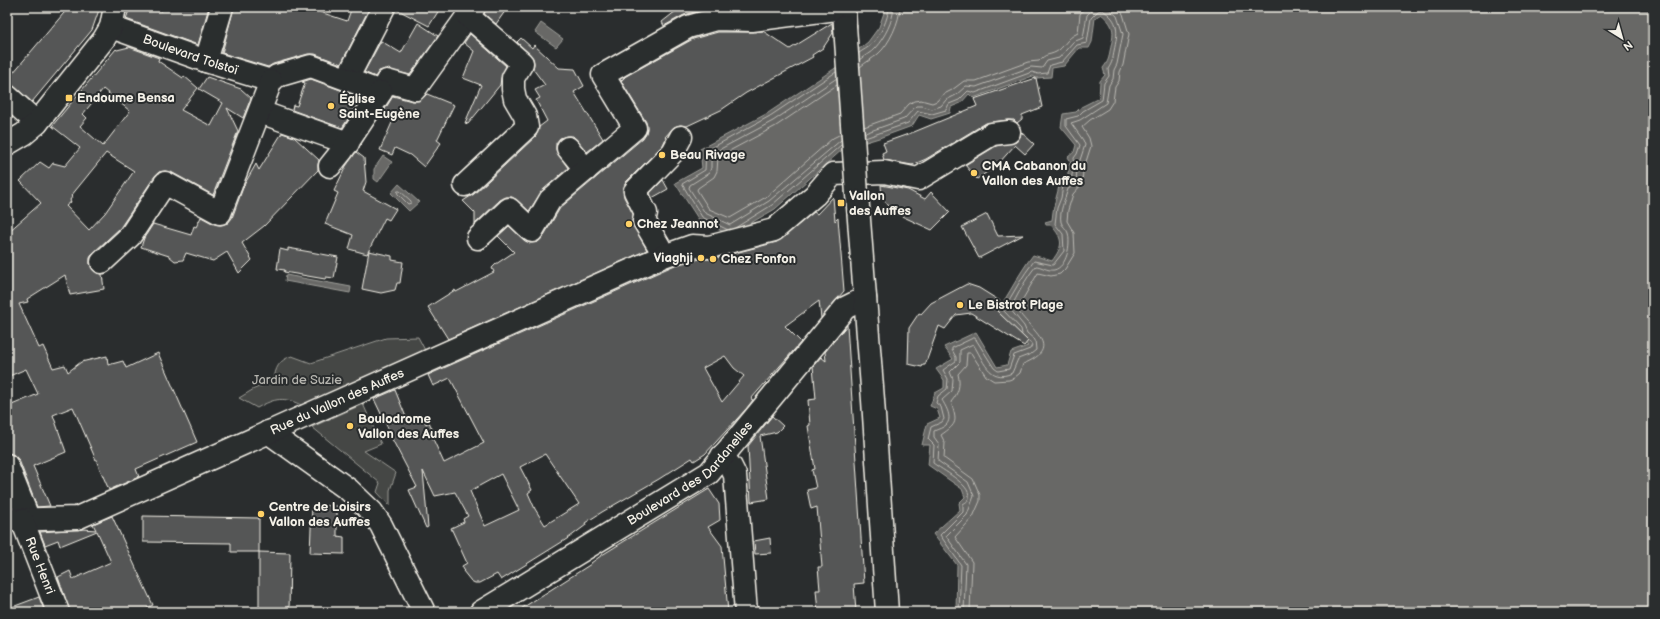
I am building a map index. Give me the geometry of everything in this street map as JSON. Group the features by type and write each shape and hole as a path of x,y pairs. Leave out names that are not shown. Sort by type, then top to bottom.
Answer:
{"street":[{"path":"206,61 222,7"},
{"path":"347,79 384,7"},
{"path":"330,166 348,143 387,81 415,89 471,11 522,63 513,78 513,89 515,99 525,116 527,127 465,185"},
{"path":"478,238 509,209 532,231 550,200 635,128 603,75 688,27 716,19 752,20 844,14 887,612"},
{"path":"7,144 24,134 36,123 104,39 113,17"},
{"name":"Boulevard Tolstoï","path":"113,17 206,61 271,81"},
{"path":"102,262 130,236 165,183 220,213 271,81 278,76 311,66 381,92"},
{"path":"7,96 36,123"},
{"path":"260,112 348,143"},
{"name":"Rue du Vallon des Auffes","path":"19,520 77,518 661,257 692,246 709,247 774,230 815,195 833,174 884,172 918,178 992,134 1009,132"},
{"path":"661,257 659,246 644,220 646,213 635,191 673,152 681,137"},
{"path":"568,148 586,170"},
{"name":"Boulevard des Dardanelles","path":"481,612 709,473 845,308 865,298"},
{"path":"268,432 348,490 372,512 381,525 424,612"},
{"path":"722,456 731,467 735,475 746,612"},
{"name":"Rue Henri","path":"7,465 19,520 58,612"}],"green space":[{"name":"Jardin de Suzie","path":"418,337 426,352 303,406 290,401 274,400 257,408 239,398 254,389 274,381 275,372 278,365 292,356 311,363 386,338"},
{"path":"363,404 381,444 364,451 396,473 390,490 390,506 377,492 380,483 312,427"}],"water":[{"path":"886,7 1653,7 1653,612 956,612 957,565 933,534 960,510 959,503 965,497 962,489 928,465 930,445 922,445 927,424 940,418 937,409 930,406 935,393 944,388 944,380 936,369 953,359 944,347 976,332 997,367 1007,365 1011,352 1028,346 1018,338 1018,332 997,311 1033,255 1052,261 1060,247 1060,239 1055,230 1051,225 1046,225 1045,222 1052,220 1060,182 1068,179 1068,166 1071,162 1068,157 1074,152 1076,145 1061,127 1063,114 1076,112 1081,107 1099,98 1100,81 1105,75 1103,68 1109,58 1113,35 1113,30 1109,22 1101,14 1095,18 1092,42 1089,48 1079,48 1064,66 1052,68 1051,77 1036,78 1033,76 973,98 969,94 961,103 951,107 950,113 931,119 919,115 912,126 843,149 775,209 730,235 699,220 675,183 702,168 700,149 768,113 834,69 868,42 879,27"},
{"path":"541,23 563,39 556,47 535,32"},
{"path":"383,156 392,162 378,182 374,179 374,169"},
{"path":"399,184 419,202 409,211 391,193"},
{"path":"286,275 351,287 350,293 285,281"}],"building":[{"path":"69,7 100,7 92,30 32,102 15,87 7,84 7,80"},
{"path":"130,7 150,7 162,11 163,7 209,7 198,45 126,19"},
{"path":"234,7 322,7 320,12 347,21 352,7 370,7 341,64 315,54 308,54 273,64 268,67 222,53"},
{"path":"396,7 441,7 429,26 396,9"},
{"path":"486,7 508,7 496,24 484,14"},
{"path":"681,7 712,7 684,15 664,26 662,22"},
{"path":"418,23 438,36 410,75 385,69 379,71 375,77 364,72 381,41 401,53"},
{"path":"832,23 833,33 823,48 812,55 813,57 746,93 721,110 687,126 680,125 674,127 665,137 666,138 663,145 626,182 623,190 624,197 633,214 632,223 647,250 448,339 428,307 455,290 456,292 494,272 492,268 496,264 514,252 498,236 509,226 524,240 530,243 538,242 543,237 560,208 643,138 646,133 646,122 621,81 626,76 693,39 718,32 763,31 790,49"},
{"path":"470,34 506,66 500,85 468,124 465,123 481,85 463,78 474,51 464,43"},
{"path":"521,38 532,48 534,45 559,68 575,69 584,86 574,92 603,139 587,152 573,136 560,138 556,143 556,150 568,168 542,191 529,211 517,200 512,197 506,197 500,200 475,224 475,213 463,201 474,194 536,136 539,127 547,121 536,100 540,98 535,90 545,85 533,69 533,58 517,42"},
{"path":"129,47 159,58 158,61 183,78 184,76 198,88 181,110 211,126 223,103 199,89 207,77 241,89 251,98 243,118 227,108 238,131 213,195 171,172 159,172 120,228 93,253 90,258 90,264 93,270 102,274 104,289 70,295 65,275 27,299 28,302 19,304 39,348 43,346 53,368 65,365 68,372 81,362 107,356 108,365 123,361 126,368 158,353 197,442 136,469 139,477 109,490 73,407 53,415 66,452 33,466 50,506 37,507 19,460 14,455 7,453 7,407 38,394 26,369 7,377 7,233 41,203 20,181 40,162 49,168 53,163 65,166 80,148 52,126 116,49","holes":["103,89 130,111 103,146 80,126 87,118 83,114","106,153 134,171 105,213 89,230 66,206 71,202 71,196"]},
{"path":"1036,78 1042,107 1022,115 1022,119 1017,123 1014,120 1008,120 986,123 926,159 912,165 884,160 882,153 886,151 883,143 977,106 974,99"},
{"name":"Église Saint-Eugène","path":"311,79 362,98 342,128 292,110 293,105 297,106 305,83 302,82"},
{"path":"427,94 454,105 437,140 441,143 424,167 410,155 395,148 392,155 380,150 394,118 382,114 393,96 412,101 419,101"},
{"path":"1021,132 1034,144 1025,154 1015,145 991,172 990,170 977,179 965,165 996,146 1016,142 1020,137"},
{"path":"282,133 294,137 319,160 318,170 264,226 242,243 252,260 239,273 227,252 213,261 186,253 183,260 175,261 169,256 141,247 144,238 153,224 191,235 194,226 196,227 201,217 214,224 220,225 228,223 232,218 244,185 256,164 259,170"},
{"path":"356,152 364,158 366,182 363,191 396,209 389,220 385,218 367,254 349,249 353,235 325,224 338,193 334,191 346,166"},
{"path":"663,180 668,189 652,198 650,193"},
{"path":"881,185 908,190 925,199 931,192 950,212 932,230 895,213 882,198"},
{"path":"833,197 835,221 838,218 844,291 821,318 819,301 785,326 801,342 751,399 753,400 747,408 705,454 694,461 692,458 602,512 585,523 586,525 570,537 501,580 497,574 480,583 471,581 463,571 462,566 467,563 451,528 464,522 463,519 468,516 455,492 435,496 423,471 428,527 426,528 409,490 417,487 392,439 374,399 395,390 408,422 422,415 426,424 429,422 436,437 433,439 444,463 484,443 450,378 433,386 428,375 675,265 700,259 712,259 777,242 814,212 817,214","holes":["725,356 734,368 744,376 722,402 703,368","545,454 579,504 545,525 535,509 528,493 532,490 520,467","501,474 519,510 485,526 470,491"]},
{"path":"987,214 998,236 1023,235 979,258 962,227"},
{"path":"288,248 338,257 334,278 326,277 325,279 284,272 285,270 277,269 280,249 288,251"},
{"path":"369,251 392,256 392,260 403,262 400,283 397,283 395,290 381,293 362,289"},
{"path":"967,284 979,288 1003,303 997,311 1028,341 1024,346 971,313 956,315 945,329 939,326 925,365 922,367 908,364 909,328 919,313 921,314 931,303"},
{"path":"847,325 864,583 854,584 856,612 818,612 816,590 820,590 818,567 822,567 817,507 811,509 807,490 816,488 812,470 815,469 808,426 810,425 808,400 816,399 813,366 821,357 826,361 825,352"},
{"path":"772,416 783,426 777,432 760,436 769,499 751,502 748,446"},
{"path":"709,489 719,504 720,520 708,527 722,546 728,612 516,612 591,564 602,555"},
{"path":"312,505 337,506 337,536 344,537 344,554 310,553"},
{"path":"112,516 153,605 147,608 149,612 70,612 58,577 70,571 73,579 111,562 97,531 60,546 58,540 45,545 40,532 83,529 96,530 93,524"},
{"path":"143,516 259,518 259,552 231,552 231,543 143,542"},
{"path":"770,538 771,553 755,554 754,541"},
{"path":"259,552 290,553 289,612 259,612"},
{"path":"39,597 45,612 7,612 7,609"}],"place":[{"name":"Endoume Bensa","path":"69,98"},
{"name":"Église Saint-Eugène","path":"331,106"},
{"name":"Beau Rivage","path":"662,155"},
{"name":"CMA Cabanon du Vallon des Auffes","path":"974,173"},
{"name":"Vallon des Auffes","path":"841,203"},
{"name":"Chez Jeannot","path":"629,224"},
{"name":"Viaghji","path":"701,258"},
{"name":"Chez Fonfon","path":"713,259"},
{"name":"Le Bistrot Plage","path":"960,305"},
{"name":"Boulodrome Vallon des Auffes","path":"350,426"},
{"name":"Centre de Loisirs Vallon des Auffes","path":"261,514"}]}
